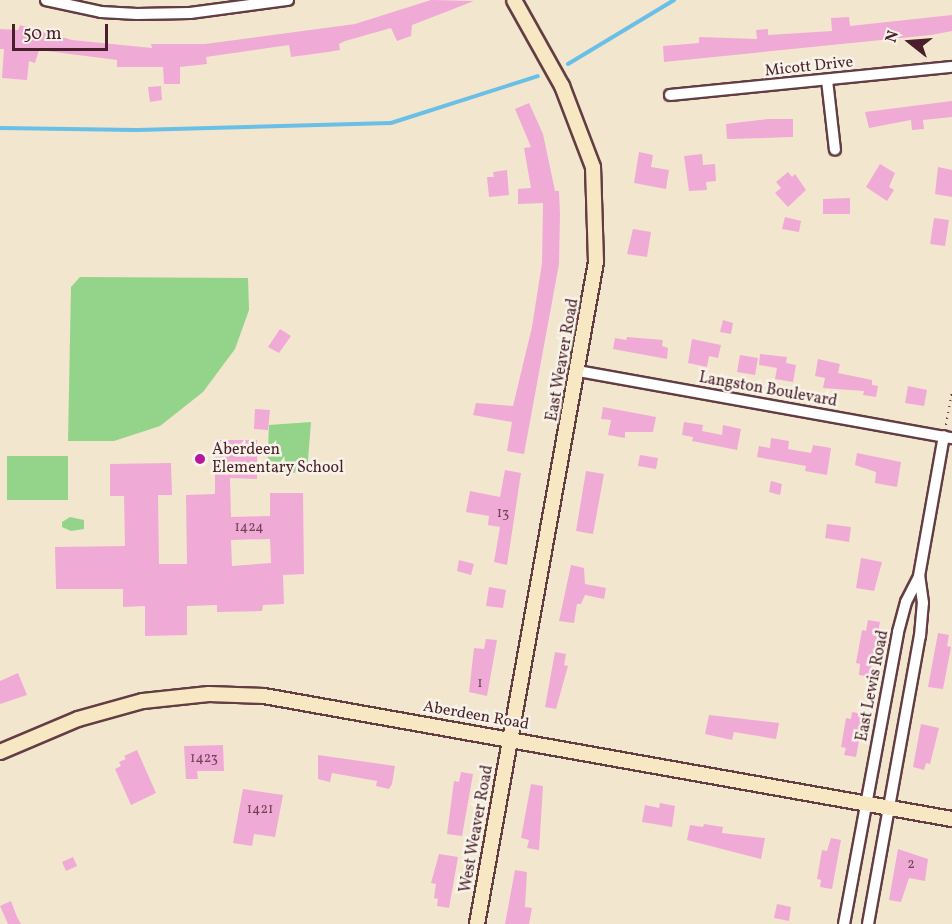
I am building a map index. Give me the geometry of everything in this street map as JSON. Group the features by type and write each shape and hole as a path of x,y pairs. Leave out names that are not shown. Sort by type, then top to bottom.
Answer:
{"main road":[{"name":"East Weaver Road","path":"510,739 596,262 593,167 562,86 514,0"},
{"name":"Aberdeen Road","path":"0,752 107,710 166,698 209,694 280,698 952,819"},
{"name":"West Weaver Road","path":"477,924 510,739"}],"street":[{"path":"46,0 101,12 137,14 190,13 288,0"},
{"name":"Micott Drive","path":"670,95 952,67"},
{"path":"827,80 835,150"},
{"name":"Langston Boulevard","path":"578,371 948,437"},
{"name":"East Lewis Road","path":"844,924 898,632 906,602 919,576 948,437"},
{"name":"East Lewis Road","path":"868,924 891,808 920,636 923,603 919,576"}],"path":[{"path":"948,437 952,392"}],"green space":[{"path":"80,277 248,278 249,310 235,349 203,392 160,426 114,441 68,441 71,287"},
{"path":"311,422 307,472 267,474 269,425"},
{"path":"7,456 68,456 68,500 7,500"},
{"path":"70,517 84,520 84,529 71,531 62,527 62,522"}],"building":[{"path":"431,0 474,1 412,25 411,36 397,41 391,28 345,41 339,44 340,50 328,52 291,57 289,45 206,57 207,64 180,67 180,84 164,84 163,67 117,67 117,60 39,50 35,63 29,61 27,80 2,78 4,49 0,49 0,29 18,30 20,25 72,40 152,48 151,44 205,44 355,24"},
{"path":"952,15 952,31 931,35 664,62 663,46 699,43 699,37 757,39 756,30 768,29 768,35 832,31 831,18 849,17 850,26"},
{"path":"161,86 162,100 150,102 148,87"},
{"path":"952,101 952,117 923,120 924,129 912,130 911,120 869,128 865,112"},
{"path":"529,103 543,134 555,191 559,191 560,214 559,264 524,454 507,451 512,422 473,415 476,403 513,406 532,327 542,263 543,203 518,204 518,189 531,188 524,148 531,147 515,109"},
{"path":"768,119 793,119 793,137 727,139 726,124"},
{"path":"639,152 653,155 651,167 669,170 666,189 634,183"},
{"path":"702,154 703,165 715,164 716,181 706,182 707,190 689,191 684,156"},
{"path":"880,164 895,173 889,187 894,190 887,201 866,187"},
{"path":"938,167 952,170 952,197 935,194"},
{"path":"507,170 509,195 489,197 487,177 494,177 493,172"},
{"path":"788,172 792,177 795,174 806,190 788,207 775,193 781,188 776,182"},
{"path":"850,198 850,214 823,214 823,199"},
{"path":"785,217 801,221 799,232 782,229"},
{"path":"934,218 949,220 945,246 930,244"},
{"path":"633,229 651,232 647,257 627,254"},
{"path":"723,320 733,323 731,334 720,332"},
{"path":"280,329 291,336 279,353 268,347"},
{"path":"627,337 663,340 662,346 668,348 667,359 613,349 615,338 626,340"},
{"path":"692,339 721,345 718,358 709,356 707,367 688,363"},
{"path":"760,354 787,357 786,363 796,365 793,382 775,379 777,368 759,365"},
{"path":"740,355 758,358 755,375 737,372"},
{"path":"818,359 840,364 838,373 872,380 872,385 878,386 876,397 863,395 864,391 823,388 825,378 815,376"},
{"path":"908,386 927,390 924,406 905,403"},
{"path":"603,407 656,417 653,432 625,432 625,438 608,435 611,420 601,419"},
{"name":"Aberdeen Elementary School","path":"255,409 270,410 268,430 254,429"},
{"path":"684,422 703,425 702,431 722,435 723,425 741,429 737,450 692,441 693,437 682,435"},
{"path":"771,438 789,441 788,449 811,453 813,445 831,448 827,475 805,471 806,466 757,457 759,446 770,448"},
{"name":"Aberdeen Elementary School","path":"215,440 257,440 257,479 230,478 231,517 270,516 270,493 303,493 304,574 283,575 284,604 263,605 262,611 217,612 217,605 187,606 187,635 145,636 145,606 123,607 123,589 56,589 55,547 125,546 124,496 110,496 110,464 171,463 172,495 158,495 159,564 187,564 186,495 215,494","holes":["270,539 271,563 232,566 231,540"]},
{"path":"857,453 901,462 897,487 875,483 876,472 855,465"},
{"path":"640,455 658,458 656,469 638,466"},
{"path":"505,470 521,473 507,565 494,562 500,527 488,525 489,516 466,512 470,491 500,497"},
{"path":"586,471 604,474 593,534 576,531"},
{"path":"771,481 782,484 780,495 769,492"},
{"path":"827,524 851,527 849,542 825,538"},
{"path":"861,558 882,562 874,591 856,588"},
{"path":"459,560 474,564 471,575 457,571"},
{"path":"571,565 584,568 585,584 606,588 604,599 585,595 581,604 577,604 574,623 559,621"},
{"path":"489,587 506,590 503,608 486,606"},
{"path":"868,620 880,622 870,677 859,675 860,664 856,663 862,630 866,631"},
{"path":"938,633 949,635 947,646 951,647 943,689 928,687"},
{"path":"486,639 497,640 487,696 469,692 474,648 484,649"},
{"path":"555,652 566,654 564,665 568,666 556,709 545,707"},
{"path":"18,673 27,695 0,704 0,681"},
{"path":"852,712 864,714 856,757 844,755 846,748 841,747 846,718 851,719"},
{"path":"709,715 779,723 776,739 734,732 732,740 705,734"},
{"path":"921,724 939,728 930,764 926,763 924,770 913,767"},
{"path":"223,745 224,771 197,771 198,779 186,779 184,746"},
{"path":"137,750 156,793 131,805 115,769 121,766 119,762 126,759 124,756"},
{"path":"318,755 395,766 392,784 389,789 376,786 377,781 332,773 330,782 318,779"},
{"path":"461,772 473,774 462,836 447,834 454,781 459,782"},
{"path":"531,784 543,786 539,850 527,848 529,840 521,838"},
{"path":"243,789 283,795 275,837 254,834 252,846 233,843"},
{"path":"660,803 675,806 672,827 642,822 645,805 659,808"},
{"path":"704,824 723,827 722,833 765,838 761,859 687,840 690,825 703,827"},
{"path":"831,838 841,840 832,889 820,887 821,880 817,879 822,850 827,851"},
{"path":"898,849 928,859 925,881 909,878 901,902 889,900"},
{"path":"439,854 458,857 449,908 437,906 438,899 434,898 436,884 431,883"},
{"path":"73,857 77,866 66,871 62,862"},
{"path":"515,870 527,872 525,907 532,908 529,924 505,924"},
{"path":"11,901 21,924 8,924 0,906"},
{"path":"777,904 791,907 789,921 774,918"}],"waterway":[{"path":"568,64 674,0"},
{"path":"0,128 137,130 391,123 538,76"}],"place":[{"name":"Aberdeen Elementary School","path":"200,459"}]}
